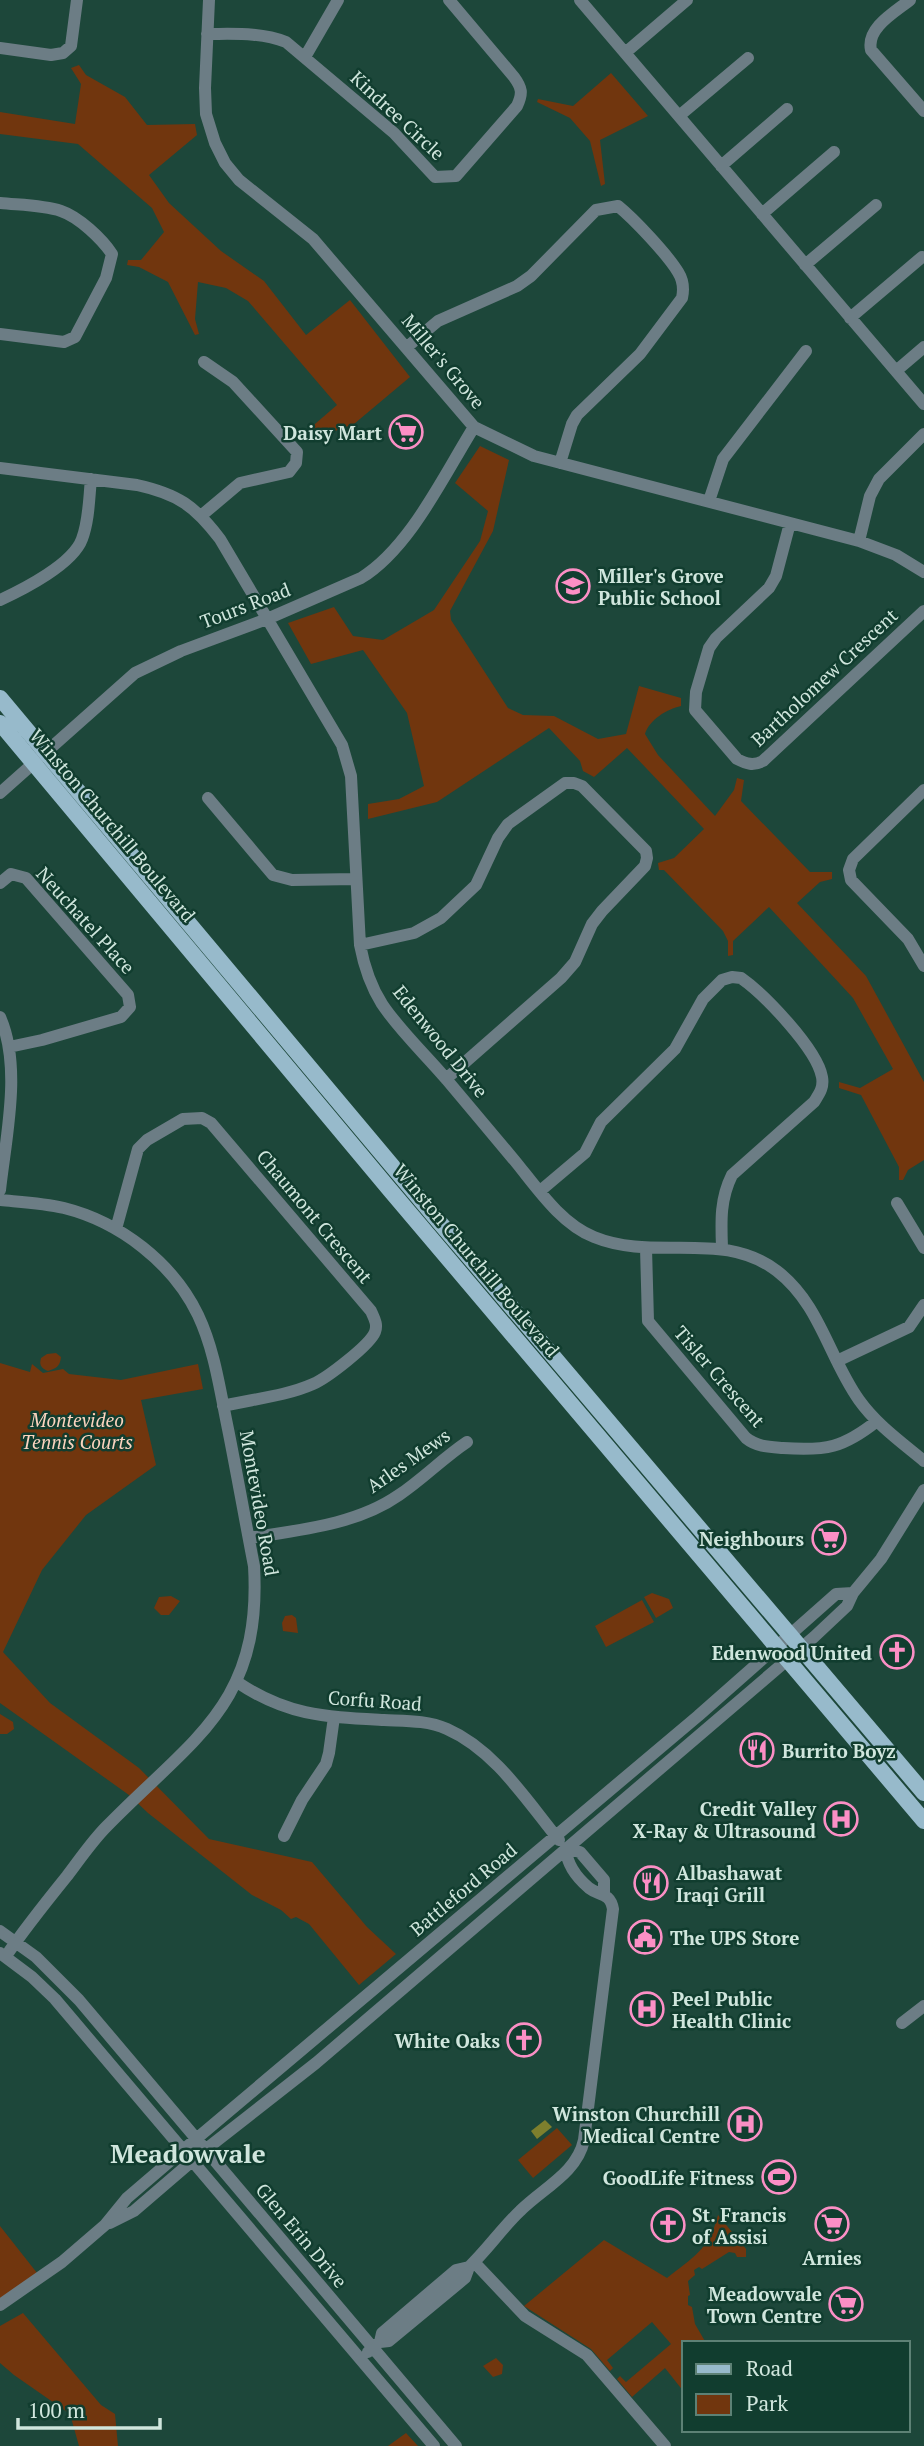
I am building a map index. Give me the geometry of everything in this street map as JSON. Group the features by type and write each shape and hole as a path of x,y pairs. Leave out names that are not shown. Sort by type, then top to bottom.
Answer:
{"main road":[{"name":"Winston Churchill Boulevard","path":"0,698 400,1176 924,1793"},
{"name":"Winston Churchill Boulevard","path":"0,723 924,1821"}],"street":[{"path":"0,48 63,53 72,46 77,0"},
{"name":"Miller's Grove","path":"209,0 206,114 225,163 239,180 313,239 474,427 517,449 560,463 859,541 896,555 924,572"},
{"path":"305,57 338,0"},
{"name":"Kindree Circle","path":"207,34 273,36 286,42 394,133 435,177 456,176 517,106 522,96 522,88 449,0"},
{"path":"625,53 687,0"},
{"path":"910,0 877,28 870,43 872,50 924,111"},
{"path":"584,1 625,53 924,404"},
{"path":"679,116 748,58"},
{"path":"721,166 786,108"},
{"path":"762,214 834,152"},
{"path":"0,203 61,210 74,217 107,246 112,254 106,278 75,337 64,342 0,334"},
{"path":"805,265 876,205"},
{"path":"407,347 445,317 517,286 531,276 597,209 618,206 629,214 679,272 684,290 682,298 640,354 577,415 560,463"},
{"path":"850,318 922,257"},
{"path":"895,371 924,346"},
{"path":"709,501 723,459 806,351"},
{"path":"202,515 240,483 289,472 296,463 297,452 233,382 204,362"},
{"name":"Tours Road","path":"0,793 135,673 181,651 267,619 361,579 375,570 416,521 474,427"},
{"path":"859,541 870,496 879,479 924,434"},
{"name":"Edenwood Drive","path":"0,468 156,489 182,501 202,515 220,539 342,746 351,776 360,945 365,969 383,1005 570,1223 593,1237 624,1246 722,1247 756,1258 791,1283 814,1312 859,1400 877,1421 924,1461"},
{"path":"0,600 34,584 72,554 80,544 84,536 91,479"},
{"name":"Bartholomew Crescent","path":"790,523 776,576 769,588 716,638 709,648 696,692 695,710 700,718 737,758 746,764 755,765 763,761 924,611"},
{"path":"360,945 414,933 441,918 476,885 498,838 508,824 565,783 582,786 646,851 648,858 645,866 592,924 575,962 546,992 446,1079"},
{"path":"924,790 853,859 849,870 851,880 908,939 924,965"},
{"path":"208,798 273,875 292,880 356,879"},
{"name":"Neuchatel Place","path":"0,883 11,874 26,878 131,1001 131,1007 121,1017 9,1047"},
{"path":"540,1191 585,1153 601,1122 675,1049 703,999 722,980 741,978 795,1030 822,1076 822,1089 814,1102 732,1175 721,1205 722,1247"},
{"path":"0,1017 9,1047 11,1081 0,1189"},
{"name":"Chaumont Crescent","path":"116,1229 138,1149 155,1133 183,1119 202,1118 211,1123 370,1311 376,1330 369,1341 316,1383 223,1406"},
{"name":"Montevideo Road","path":"0,1200 65,1209 92,1217 139,1244 184,1291 209,1342 254,1566 255,1613 245,1661 237,1682 218,1713 200,1737 106,1827 16,1942 3,1954"},
{"path":"897,1203 924,1248"},
{"name":"Tisler Crescent","path":"646,1248 648,1321 746,1438 764,1446 815,1450 845,1442 877,1421"},
{"path":"837,1361 909,1327 924,1305"},
{"name":"Arles Mews","path":"249,1538 329,1524 358,1516 399,1496 467,1442"},
{"name":"Battleford Road","path":"105,2225 134,2211 205,2150 316,2063 788,1661 847,1606 853,1593 881,1559 924,1490"},
{"name":"Battleford Road","path":"0,2305 41,2278 105,2225 127,2198 196,2138 777,1648 836,1594 853,1593"},
{"name":"Corfu Road","path":"237,1682 256,1695 318,1716 424,1722 452,1731 492,1760 566,1849 579,1852 588,1861 604,1880 604,1893 612,1901 580,2153 571,2167 521,2210 471,2265 465,2278 390,2341 377,2345 360,2360"},
{"path":"284,1836 302,1800 326,1764 334,1717"},
{"name":"Glen Erin Drive","path":"0,1931 47,1968 79,2000 205,2150 377,2345 456,2446"},
{"name":"Glen Erin Drive","path":"3,1954 55,1999 434,2446"},
{"path":"902,2023 924,2006"},
{"path":"471,2265 525,2316 587,2355 665,2446"}],"green space":[{"path":"79,65 86,75 125,97 147,125 195,124 197,135 149,175 169,203 221,251 264,281 306,335 350,300 410,377 354,424 308,441 301,436 337,405 248,301 226,288 198,282 195,319 199,334 195,335 168,282 139,267 127,265 128,260 141,260 164,232 152,208 78,144 0,134 0,112 75,124 81,84 71,68"},
{"path":"611,73 648,116 600,140 605,184 601,186 590,141 570,118 537,102 538,99 573,106"},
{"path":"480,446 509,460 493,531 450,611 451,620 508,708 523,715 554,716 598,739 626,734 639,686 681,698 681,706 659,716 647,729 645,734 658,755 715,816 734,790 737,778 744,780 741,801 810,872 832,872 832,879 820,882 797,903 866,976 924,1082 924,1160 908,1170 903,1180 899,1180 899,1167 861,1095 839,1088 839,1082 860,1088 893,1069 853,998 769,907 733,941 733,955 728,956 728,941 723,931 664,870 659,870 658,863 674,858 704,829 627,748 594,777 583,771 580,761 549,728 437,802 368,819 368,804 399,799 424,786 407,713 363,650 311,664 288,623 334,607 353,636 383,640 434,610 480,541 488,511 455,483"},
{"path":"56,1353 61,1357 57,1367 48,1371 42,1367 41,1358"},
{"name":"Montevideo Tennis Courts","path":"0,1363 30,1372 32,1364 43,1373 63,1369 69,1374 121,1380 198,1364 203,1389 141,1400 156,1465 86,1515 42,1570 3,1652 50,1703 139,1768 209,1839 312,1862 367,1927 396,1954 359,1985 309,1924 296,1917 291,1919 281,1910 252,1895 129,1795 0,1703"},
{"path":"652,1593 669,1599 673,1608 656,1618 644,1597"},
{"path":"171,1596 180,1601 169,1615 161,1615 154,1608 159,1597"},
{"path":"642,1600 654,1622 606,1647 595,1626"},
{"path":"292,1615 296,1618 298,1633 283,1631 285,1616"},
{"path":"0,1714 13,1722 14,1729 7,1734 0,1734"},
{"path":"557,2128 572,2145 533,2178 518,2160"},
{"path":"718,2215 746,2249 746,2257 737,2257 735,2253 729,2252 702,2269 699,2267 694,2270 695,2275 688,2281 688,2305 692,2307 695,2324 705,2341 682,2341 682,2389 665,2368 632,2397 617,2379 620,2376 626,2382 671,2344 652,2322 607,2360 613,2368 610,2371 591,2349 524,2306 604,2240 667,2278 705,2245"},
{"path":"0,2226 41,2278 0,2305"},
{"path":"23,2313 101,2405 115,2414 118,2446 79,2446 70,2414 0,2363 0,2326"},
{"path":"496,2358 503,2365 502,2374 493,2377 483,2366"},
{"path":"406,2433 418,2446 388,2446"}],"shaded area":[{"path":"545,2120 552,2127 537,2139 531,2131"}],"place":[{"name":"Daisy Mart","path":"406,432"},
{"name":"Miller's Grove Public School","path":"573,586"},
{"name":"Neighbours","path":"829,1538"},
{"name":"Edenwood United","path":"897,1652"},
{"name":"Burrito Boyz","path":"757,1750"},
{"name":"Credit Valley X-Ray & Ultrasound","path":"841,1819"},
{"name":"Albashawat Iraqi Grill","path":"651,1883"},
{"name":"The UPS Store","path":"645,1937"},
{"name":"Peel Public Health Clinic","path":"647,2009"},
{"name":"White Oaks","path":"524,2040"},
{"name":"Winston Churchill Medical Centre","path":"745,2124"},
{"name":"GoodLife Fitness","path":"779,2177"},
{"name":"Arnies","path":"832,2224"},
{"name":"St. Francis of Assisi","path":"668,2225"},
{"name":"Meadowvale Town Centre","path":"846,2304"}],"district":[{"name":"Meadowvale","path":"188,2153"}]}
